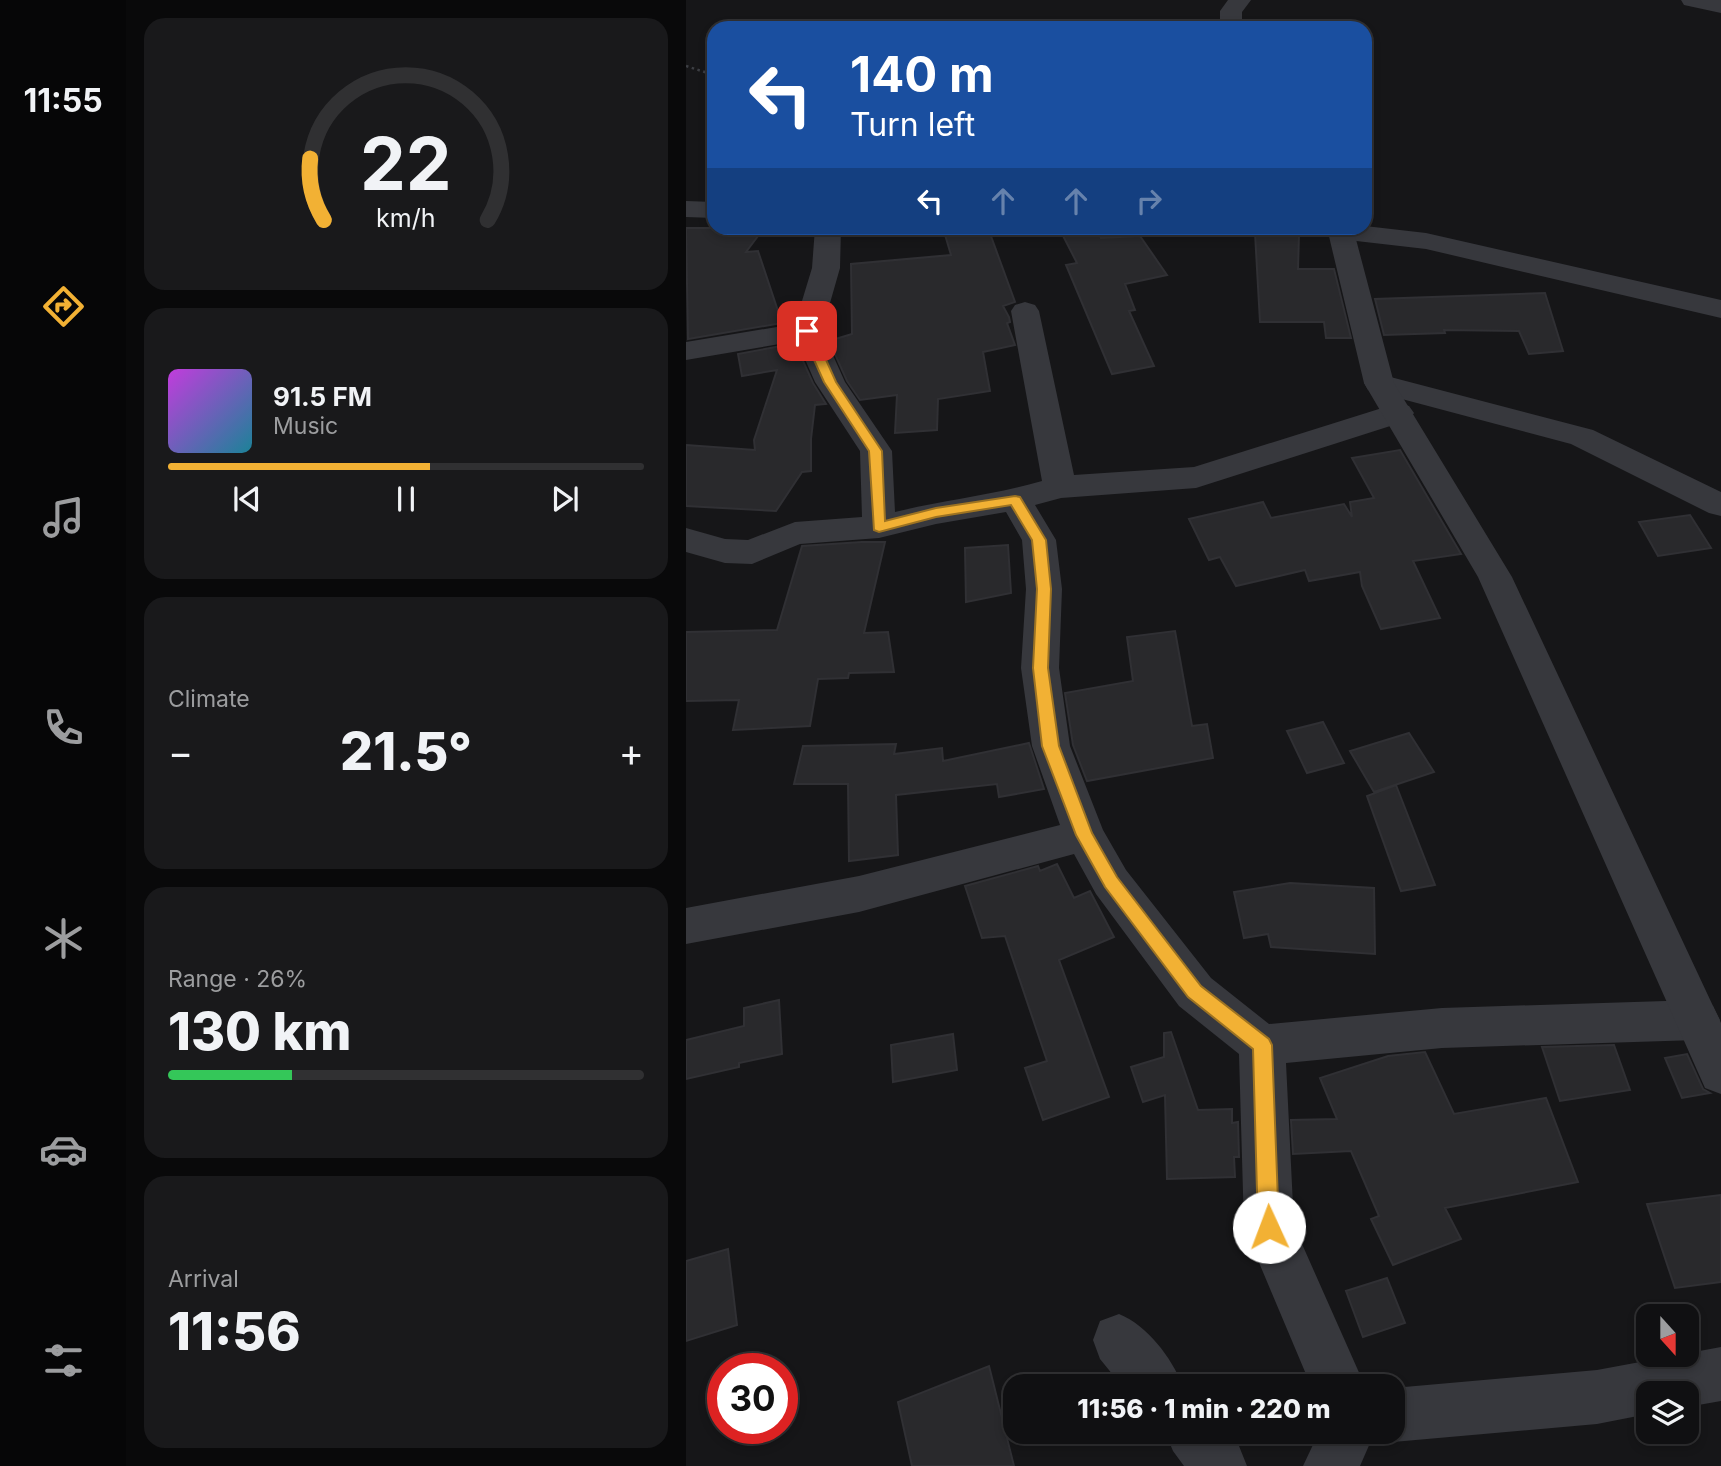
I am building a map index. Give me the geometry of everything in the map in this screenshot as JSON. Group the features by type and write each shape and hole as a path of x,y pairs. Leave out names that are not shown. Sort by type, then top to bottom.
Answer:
{"street":[{"path":"1231,21 1231,11 1240,0"},
{"path":"1692,0 1721,6"},
{"path":"686,209 707,210"},
{"path":"1372,233 1426,241 1721,309"},
{"path":"828,235 824,288 807,331 830,382 876,451 879,527"},
{"path":"1342,235 1389,398 1495,577 1721,1073"},
{"path":"1025,311 1060,487"},
{"path":"686,351 807,331"},
{"path":"686,540 725,551 752,552 795,533 879,527 936,513 1015,500 1060,487 1196,477 1389,398 1582,437 1721,505"},
{"path":"1015,500 1039,540 1044,589 1040,668 1051,746 1084,835 1111,882 1195,992 1262,1045 1442,1028 1697,1020"},
{"path":"686,926 859,894 1084,835"},
{"path":"1262,1045 1269,1227 1333,1374"},
{"path":"1119,1340 1146,1374"},
{"path":"1405,1414 1597,1397 1721,1374"},
{"path":"1202,1444 1219,1466"},
{"path":"1331,1466 1341,1444"}],"path":[{"path":"686,66 707,73"}],"building":[{"path":"686,228 707,228 707,235 759,235 746,252 758,251 782,323 688,339"},
{"path":"945,235 991,235 1015,302 1003,306 1009,317 1010,322 1007,323 1015,345 983,352 990,391 938,399 937,430 895,433 897,395 860,400 847,381 829,341 852,334 851,264 951,255"},
{"path":"1063,235 1100,235 1101,238 1140,236 1167,275 1125,284 1135,310 1129,311 1154,366 1112,374 1066,265 1077,263"},
{"path":"1255,235 1299,235 1298,269 1334,269 1351,338 1326,338 1324,322 1260,322"},
{"path":"1545,293 1563,351 1529,354 1519,331 1444,330 1445,333 1384,335 1375,299"},
{"path":"787,345 789,353 798,350 826,404 815,405 811,471 802,472 776,511 686,506 686,445 755,450 754,440 777,370 742,376 738,354"},
{"path":"1400,450 1461,554 1413,561 1440,618 1381,629 1362,586 1360,572 1309,581 1305,570 1236,586 1220,557 1209,560 1189,519 1263,502 1271,518 1344,504 1352,517 1350,502 1374,498 1352,458"},
{"path":"1690,515 1711,548 1658,556 1639,522"},
{"path":"885,542 864,633 888,632 894,672 849,673 848,678 818,679 810,726 733,730 739,700 686,701 686,632 777,630 802,546"},
{"path":"1008,545 1011,593 966,602 965,548"},
{"path":"1175,631 1192,726 1207,724 1213,758 1087,781 1073,745 1065,693 1133,681 1127,637"},
{"path":"1323,722 1344,763 1307,773 1287,731"},
{"path":"1409,733 1434,772 1374,792 1350,751"},
{"path":"1029,743 1044,789 999,797 997,784 896,795 898,855 849,861 848,784 794,784 803,746 896,744 894,754 942,748 943,761"},
{"path":"1396,785 1435,885 1401,891 1367,796"},
{"path":"1057,864 1074,898 1090,891 1114,937 1059,960 1109,1097 1043,1120 1025,1068 1047,1061 1005,936 982,938 965,886 1038,866 1040,871"},
{"path":"1290,883 1374,888 1375,954 1271,947 1268,934 1244,938 1234,892"},
{"path":"779,1000 782,1054 739,1063 739,1067 686,1079 686,1040 744,1026 744,1008"},
{"path":"1171,1032 1198,1110 1232,1109 1232,1123 1238,1122 1239,1157 1234,1157 1235,1177 1167,1179 1165,1095 1143,1102 1131,1067 1164,1057 1164,1033"},
{"path":"953,1034 957,1070 893,1082 891,1045"},
{"path":"1614,1045 1630,1090 1560,1101 1542,1047"},
{"path":"1425,1052 1454,1114 1546,1098 1578,1182 1445,1208 1461,1239 1393,1265 1371,1219 1379,1216 1351,1151 1293,1154 1291,1120 1337,1119 1320,1078 1388,1056"},
{"path":"1687,1054 1703,1089 1710,1093 1682,1098 1665,1058"},
{"path":"1721,1195 1721,1282 1675,1288 1647,1204"},
{"path":"728,1249 737,1325 686,1341 686,1261"},
{"path":"1387,1278 1405,1323 1363,1337 1346,1291"},
{"path":"989,1366 1003,1422 1003,1444 1008,1444 1014,1466 912,1466 898,1402"}],"route":[{"path":"807,331 830,382 876,451 879,527 936,513 1015,500 1039,540 1044,589 1040,668 1051,746 1084,835 1111,882 1195,992 1262,1045 1269,1227"}]}
